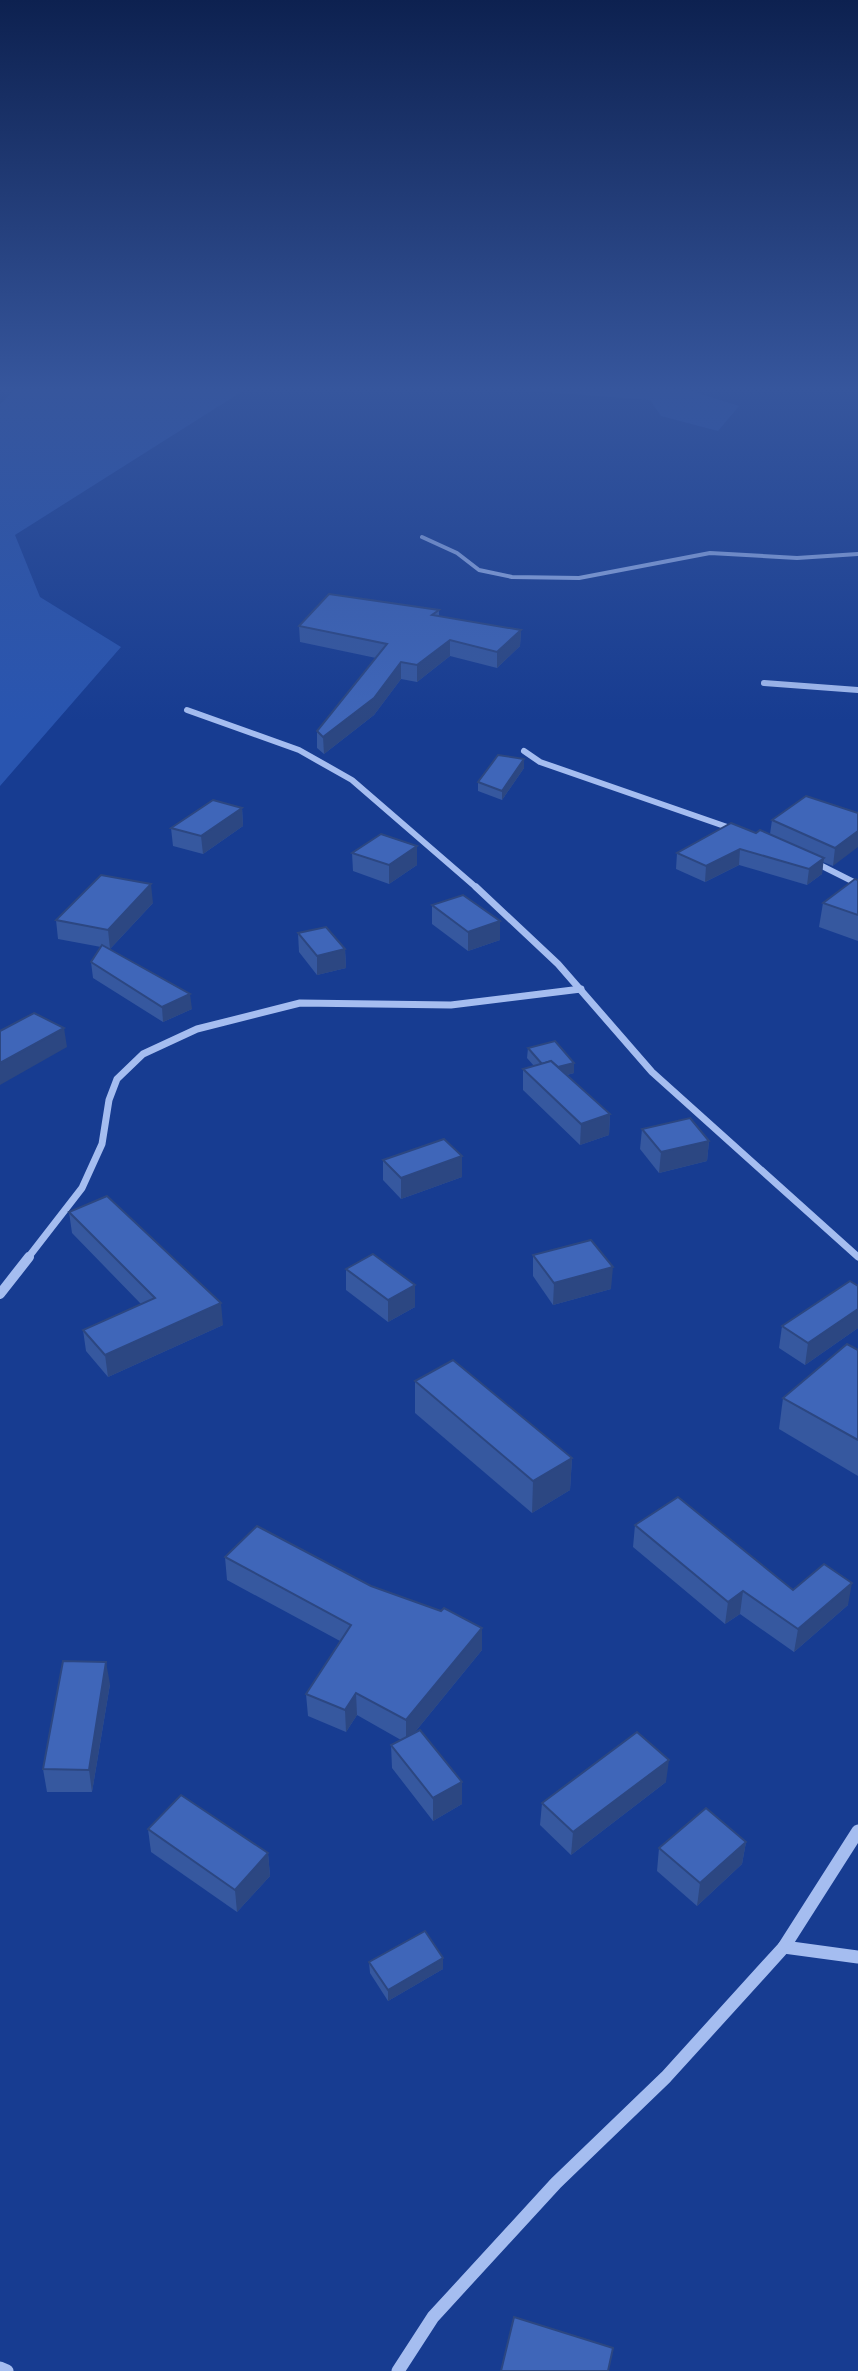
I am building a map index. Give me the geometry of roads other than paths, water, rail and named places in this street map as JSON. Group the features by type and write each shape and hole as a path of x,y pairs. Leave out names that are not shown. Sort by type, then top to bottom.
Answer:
{"street":[{"path":"422,537 457,553 479,570 537,578 579,578 710,553 797,558 858,554"},
{"path":"764,683 858,690"},
{"path":"187,710 299,750 352,780 470,882 581,989 652,1072 858,1257"},
{"path":"524,751 540,762 740,832"},
{"path":"808,859 858,884"},
{"path":"0,1294 82,1188 102,1144 109,1100 117,1079 143,1054 197,1029 300,1003 451,1005 581,989"},
{"path":"398,2371 433,2317 556,2183 666,2077 784,1947 858,1831"},
{"path":"784,1947 858,1957"},
{"path":"0,2368 7,2371"}]}
